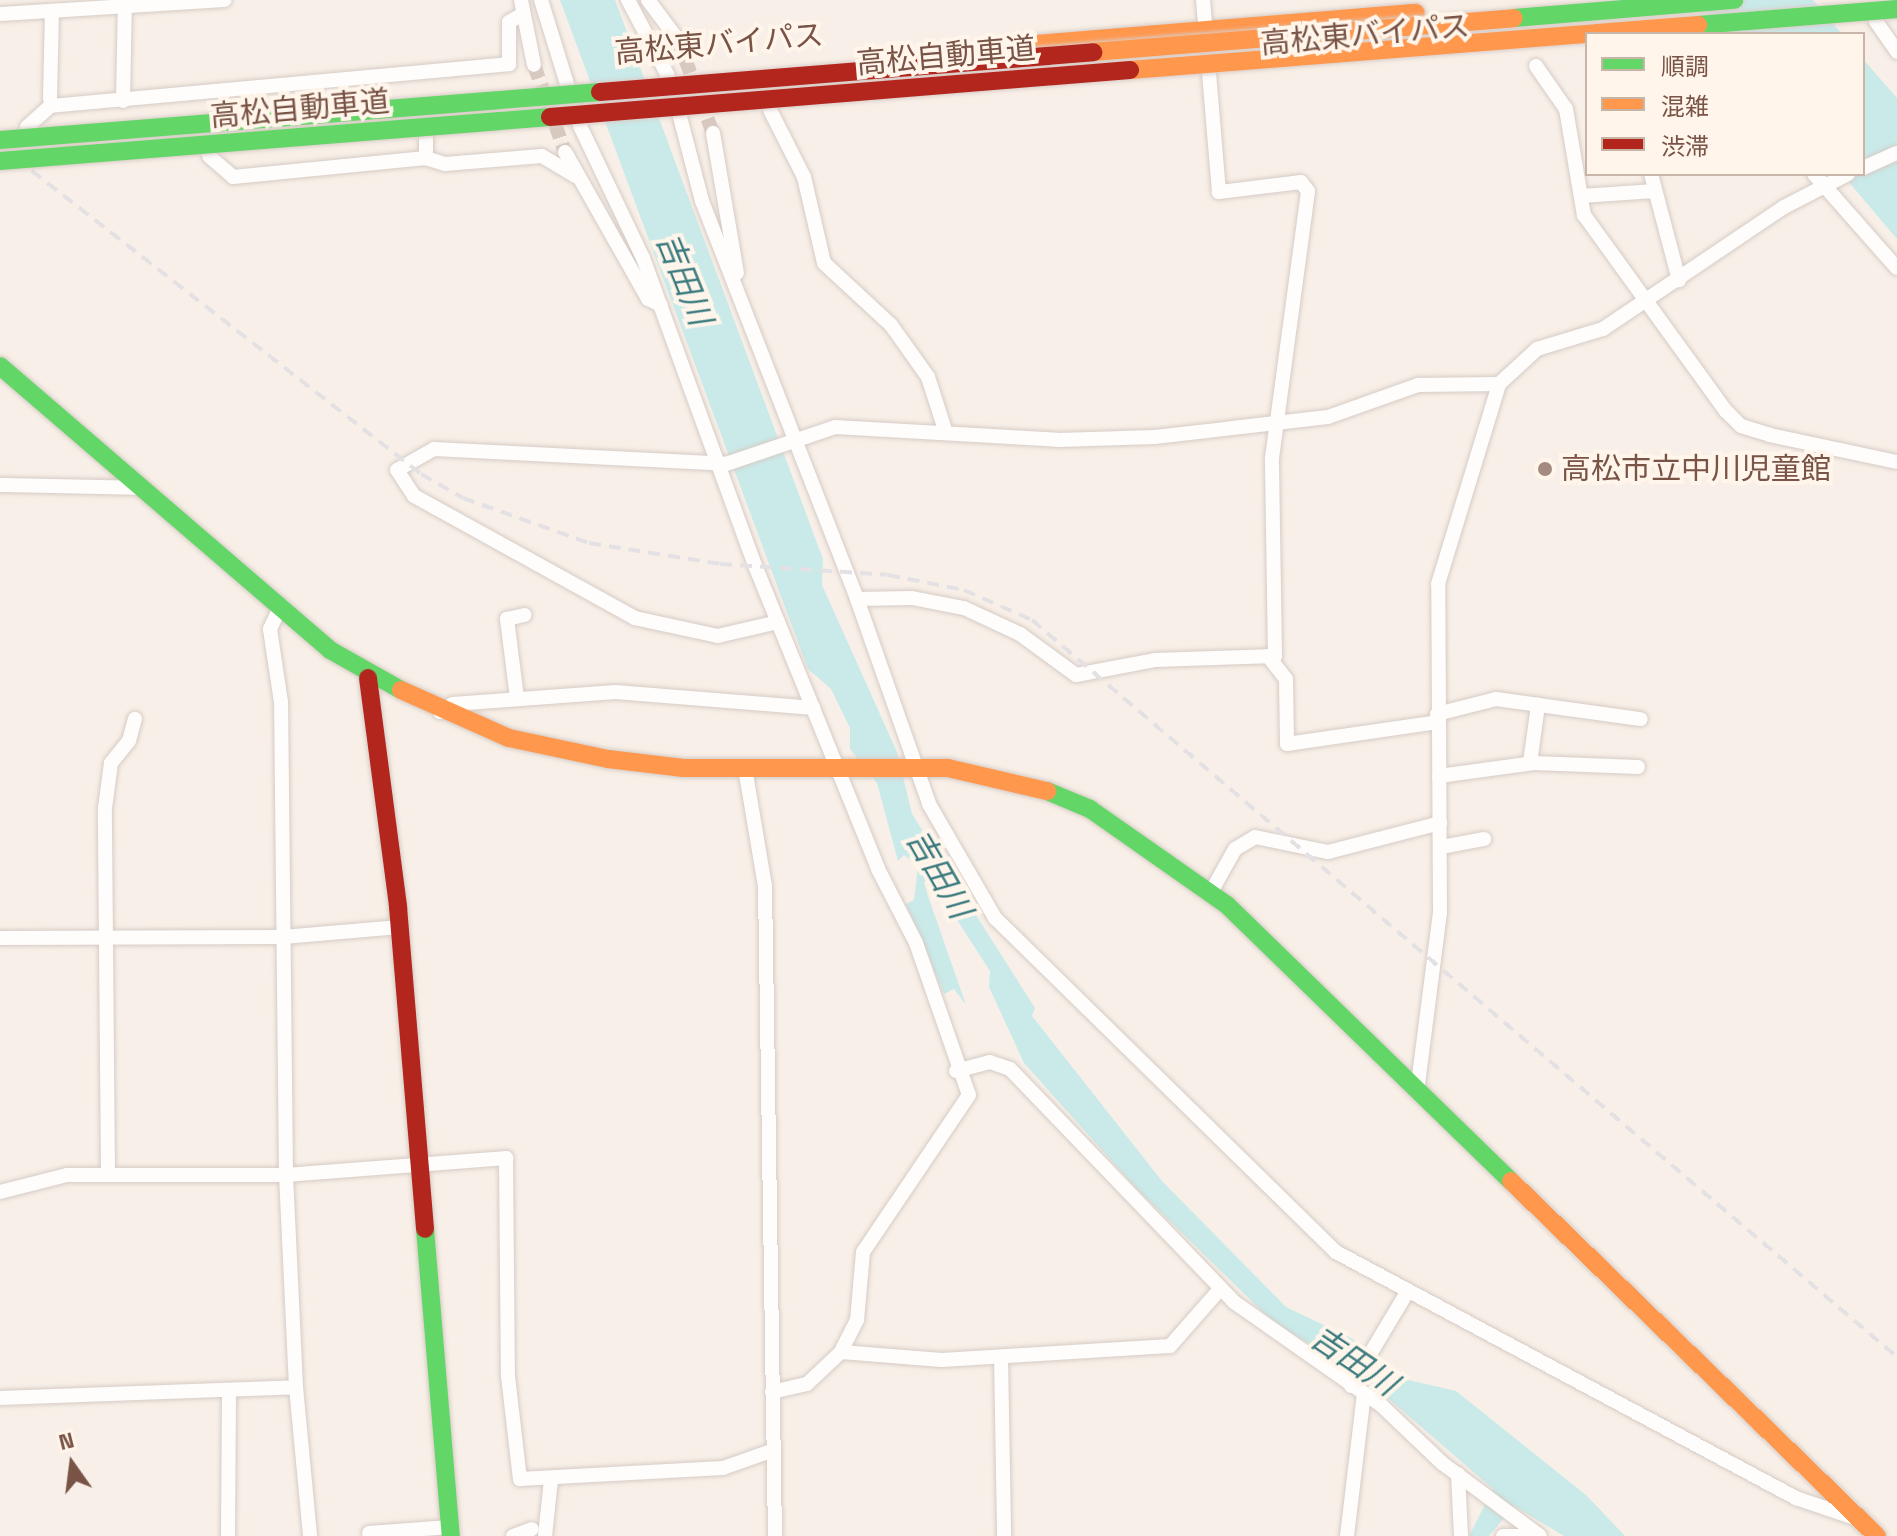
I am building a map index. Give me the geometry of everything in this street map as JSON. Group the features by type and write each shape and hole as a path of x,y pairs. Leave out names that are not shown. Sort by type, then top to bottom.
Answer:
{"main road":[{"name":"高松東バイパス","path":"0,130 1587,0"},
{"name":"高松自動車道","path":"0,140 1734,0"},
{"name":"高松自動車道","path":"1610,32 1897,9"},
{"path":"1743,32 1897,18"},
{"name":"高松自動車道","path":"0,161 1585,34"},
{"name":"高松東バイパス","path":"0,172 1585,45"},
{"path":"0,366 279,610 368,678 440,712 553,750 683,768 915,766 1032,785 1090,809 1211,892 1877,1536"},
{"path":"368,678 400,927 450,1532"}],"street":[{"path":"0,14 223,0"},
{"path":"541,0 722,463 778,622 921,955 956,1071 969,1095 863,1252 857,1320 841,1352 807,1384 772,1392"},
{"path":"628,0 662,77"},
{"path":"648,0 678,40"},
{"path":"857,599 912,598 964,608 1020,634 1076,675 1169,658 1275,656 1276,423 1308,191 1301,182 1219,192 1203,0"},
{"path":"1663,0 1688,32"},
{"path":"123,101 125,6"},
{"path":"27,127 50,106 415,78 437,69 509,64 509,22 522,7"},
{"path":"522,7 534,65"},
{"path":"50,99 52,12"},
{"path":"1867,21 1897,52"},
{"path":"1536,66 1559,90 1582,159 1581,196 1596,237 1741,426 1897,462"},
{"path":"415,78 416,98"},
{"path":"770,110 804,177 824,263 891,325 928,377 946,433"},
{"path":"673,118 789,441 857,599 915,766 968,879 1024,953 1336,1252 1406,1294 1796,1498 1859,1520"},
{"path":"713,133 748,324"},
{"path":"426,138 426,158"},
{"path":"565,152 575,176 615,230 648,299 661,305"},
{"path":"1865,167 1897,153"},
{"path":"209,156 233,177 426,158 445,164 542,156 575,176"},
{"path":"1651,176 1679,280"},
{"path":"1817,176 1828,184 1897,268"},
{"path":"1417,1092 1441,847 1437,718 1438,584 1499,384 1537,349 1603,329 1844,176"},
{"path":"1581,196 1655,191"},
{"path":"778,622 718,636 635,618 414,496 397,470 434,449 722,463 835,427 1115,439 1328,417 1418,385 1499,384"},
{"path":"0,485 140,488"},
{"path":"279,610 270,629 281,687 286,1175 296,1387 310,1536"},
{"path":"517,698 507,619 525,615"},
{"path":"1268,656 1286,679 1287,744 1437,718 1496,699 1641,719"},
{"path":"440,712 453,704 653,692 813,708"},
{"path":"1530,763 1538,705"},
{"path":"108,1173 110,938 105,808 111,763 129,741 135,719"},
{"path":"1439,776 1530,763 1638,767"},
{"path":"745,768 765,886 771,1451 775,1536"},
{"path":"1211,892 1235,849 1255,837 1328,852 1440,823"},
{"path":"1441,847 1484,839"},
{"path":"0,938 283,937 400,927"},
{"path":"956,1071 990,1062 1010,1069 1220,1289 1358,1390 1463,1478 1540,1536"},
{"path":"0,1192 108,1173 286,1175 420,1162 506,1158 508,1376 520,1479 551,1480 723,1468 771,1451"},
{"path":"841,1352 1001,1357 1170,1346 1220,1289"},
{"path":"1347,1536 1358,1390 1406,1294"},
{"path":"1001,1357 1004,1536"},
{"path":"0,1398 296,1387"},
{"path":"228,1536 229,1390"},
{"path":"1461,1536 1463,1478"},
{"path":"513,1536 539,1532 551,1480"},
{"path":"369,1533 450,1532"},
{"path":"1503,1536 1530,1536"}],"water":[{"name":"吉田川","path":"560,0 615,0 823,559 822,585 897,752 912,814 1035,1008 1032,1016 1162,1181 1286,1307 1351,1338 1404,1379 1456,1391 1586,1495 1625,1536 1564,1536 1514,1506 1489,1536 1469,1536 1493,1489 1366,1379 1272,1321 1135,1187 1024,1063 989,987 990,971 930,878 924,882 966,1005 954,989 944,994 906,904 914,900 918,866 904,855 898,861 877,783 850,749 850,728 831,689 808,669"},
{"path":"1695,0 1813,0 1840,32 1721,32"},
{"path":"1865,61 1897,98 1897,239 1844,176 1865,176"}],"tunnel":[{"path":"678,40 713,133"},
{"path":"534,65 565,152"}],"railway":[{"path":"0,146 421,474 463,498 589,543 720,564 888,575 964,590 1032,620 1897,1357"}],"traffic: fast":[{"path":"1514,18 1734,0"},
{"path":"1698,25 1897,9"},
{"path":"0,140 600,92"},
{"path":"0,161 550,117"},
{"path":"0,366 330,650 401,690"},
{"path":"1047,791 1090,809 1227,905 1511,1181"},
{"path":"425,1229 451,1536"}],"traffic: slow":[{"path":"1024,45 1416,13"},
{"path":"1093,52 1514,18"},
{"path":"1610,32 1698,25"},
{"path":"1130,70 1585,34"},
{"path":"401,690 509,738 608,759 683,768 948,768 1047,791"},
{"path":"1511,1181 1877,1536"}],"traffic: jam":[{"path":"600,92 1093,52"},
{"path":"550,117 1130,70"},
{"path":"368,678 398,907 425,1229"}],"place":[{"name":"高松市立中川児童館","path":"1545,469"}]}
